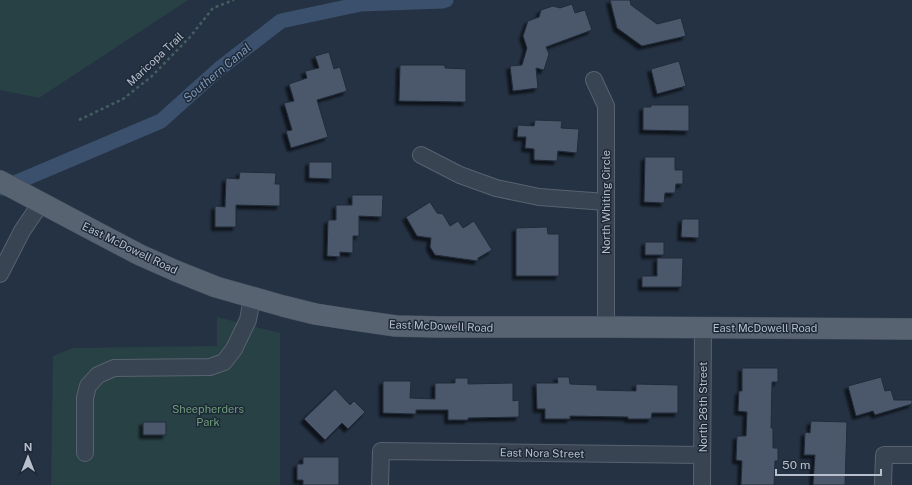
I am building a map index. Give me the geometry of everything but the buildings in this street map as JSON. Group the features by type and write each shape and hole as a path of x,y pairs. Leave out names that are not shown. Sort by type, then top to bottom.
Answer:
{"main road":[{"name":"East McDowell Road","path":"0,181 140,255 176,271 216,287 315,314 396,326 912,329"}],"street":[{"name":"North Whiting Circle","path":"594,80 606,106 606,327"},
{"path":"421,155 460,175 496,188 540,197 606,202"},
{"path":"0,274 22,231 41,203"},
{"path":"85,453 85,398 88,386 98,374 114,368 210,367 224,362 234,350 248,320 252,298"},
{"name":"North 26th Street","path":"702,485 703,328"},
{"name":"East Nora Street","path":"380,485 381,451 702,455"},
{"path":"882,485 884,455 912,455"}],"path":[{"name":"Maricopa Trail","path":"79,120 123,99 151,77 190,37 213,8 234,0"}],"green space":[{"path":"0,0 188,0 39,98 0,90"},
{"name":"Sheepherders Park","path":"217,317 280,333 280,485 51,485 53,356 73,348 217,346"}],"waterway":[{"name":"Southern Canal","path":"3,188 161,121 219,69 281,21 361,4 446,0"}]}
